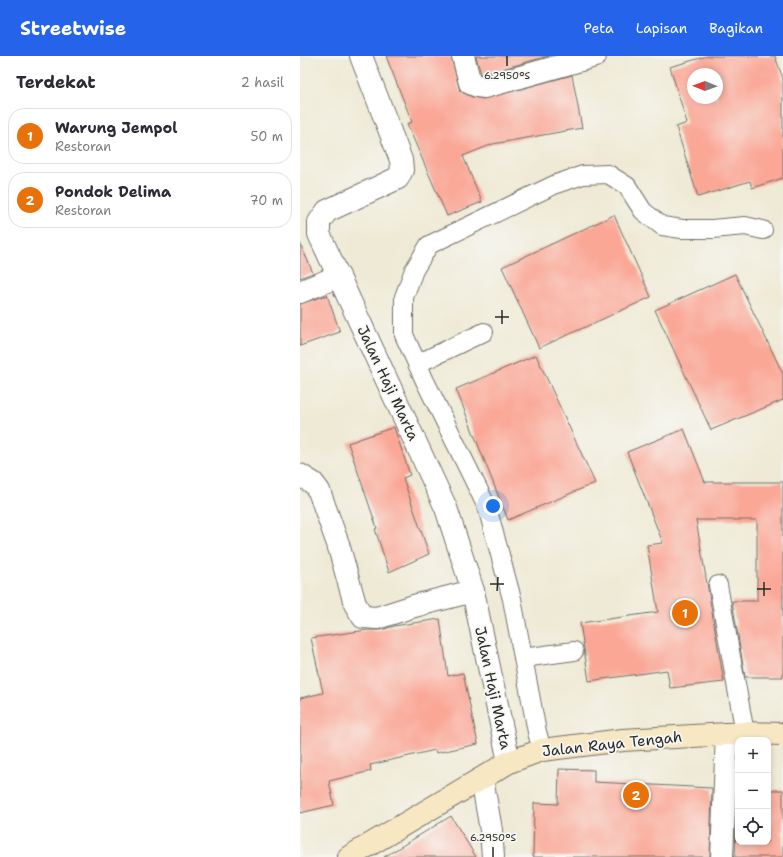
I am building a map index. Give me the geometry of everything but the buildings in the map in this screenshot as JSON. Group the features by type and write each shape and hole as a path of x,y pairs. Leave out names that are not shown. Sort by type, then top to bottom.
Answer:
{"street":[{"name":"Jalan Haji Marta","path":"361,56 401,160 402,170 398,178 327,211 319,222 319,234 446,508 473,591 509,762"},
{"path":"463,56 470,82 477,86 485,86 595,56"},
{"path":"300,292 339,276"},
{"path":"300,475 313,483 319,491 338,544 355,604 363,617 377,618 414,606 473,591"},
{"path":"722,857 736,734"},
{"name":"Jalan Raya Tengah","path":"349,857 509,762 542,750 623,740 736,734 783,734"},
{"path":"482,779 491,830 493,857"}],"lane":[{"path":"542,750 536,732 512,599 486,507 404,335 404,297 414,270 429,245 556,184 583,175 608,174 627,186 643,211 662,226 682,229 712,229 744,226 763,230"},
{"path":"417,364 484,332"},
{"path":"718,585 736,734"},
{"path":"523,658 574,651"}],"place":[{"name":"Warung Jempol","path":"685,613"},
{"name":"Pondok Delima","path":"636,795"}]}
